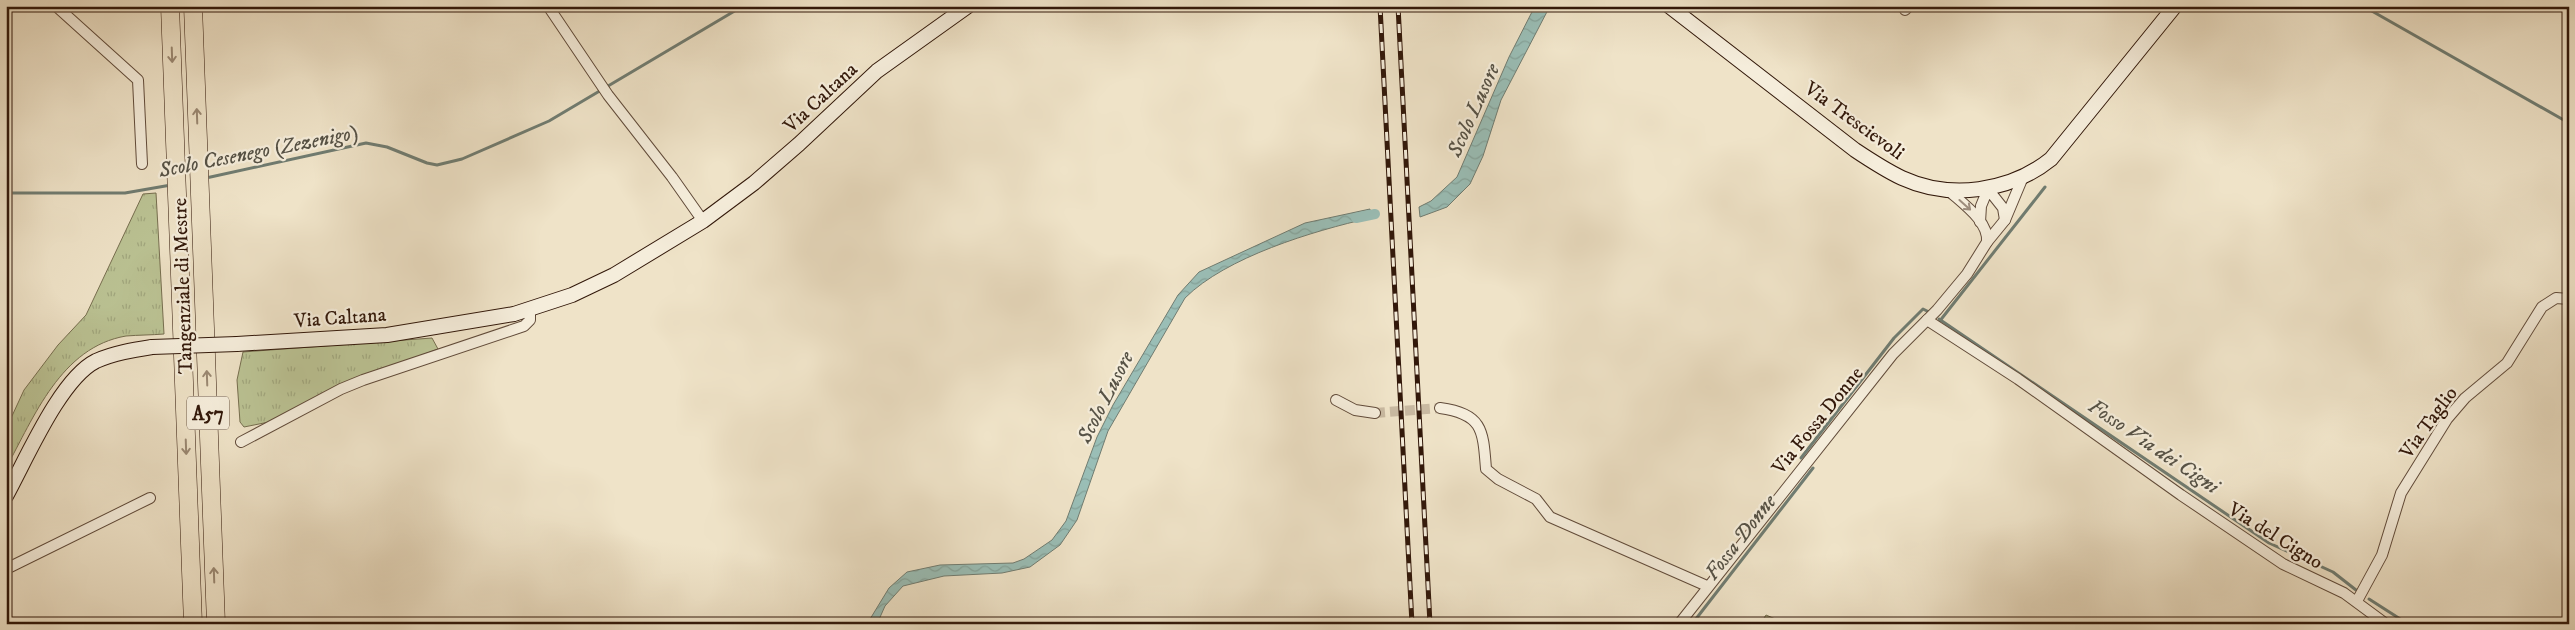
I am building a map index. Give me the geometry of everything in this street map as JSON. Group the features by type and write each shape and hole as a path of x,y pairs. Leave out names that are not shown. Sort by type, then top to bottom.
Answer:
{"highway":[{"name":"Tangenziale di Mestre","path":"170,6 193,624"},
{"name":"Tangenziale di Mestre","path":"193,6 216,624"}],"main road":[{"name":"Via Caltana","path":"6,496 63,393 77,376 95,361 127,351 152,347 387,335 472,322 530,310 572,295 614,276 703,221 754,183 877,71 968,6"},
{"name":"Via Trescievoli","path":"1669,6 1855,150 1903,179 1948,190 1988,189 2024,177 2041,168 2061,149 2176,6"}],"street":[{"path":"56,6 138,80 142,164"},
{"path":"548,6 608,95 672,177 703,221"},
{"name":"Via Fossa Donne","path":"1679,624 1707,586 1893,354 1927,320 1967,274 1987,242 2005,220 2024,177"},
{"path":"1980,222 1981,206 1988,189 2003,208 2005,220"},
{"path":"1948,190 1980,222 1987,233 1987,242"},
{"name":"Via Taglio","path":"2357,601 2382,555 2401,493 2447,420 2465,398 2507,363 2542,307 2556,298 2569,300"},
{"path":"241,442 341,389 524,326 530,320 530,310"},
{"name":"Via del Cigno","path":"1927,320 2018,379 2181,495 2283,564 2357,601 2386,624"},
{"path":"1336,400 1355,410 1375,413"},
{"path":"1440,408 1460,411 1477,422 1484,444 1486,469 1498,479 1536,499 1550,517 1707,586"},
{"path":"6,569 150,498"}],"green space":[{"path":"156,193 164,334 126,336 103,343 84,354 67,369 52,387 27,427 6,468 6,429 24,390 58,345 86,315 143,194"},
{"path":"432,338 438,349 352,381 269,422 244,427 240,422 237,380 243,352"},
{"path":"1766,615 1787,624 1760,624"}],"water":[{"path":"1535,6 1550,6 1501,100 1483,156 1470,184 1447,207 1420,217 1419,207 1431,201 1457,177 1509,57"},
{"path":"1370,209 1370,218 1297,238 1247,258 1202,283 1185,298 1108,431 1077,520 1060,545 1030,567 1002,573 944,576 903,586 885,606 877,624 867,624 889,588 907,572 940,565 1013,563 1024,559 1052,540 1066,521 1097,437 1113,405 1178,295 1199,272 1305,223"}],"waterway":[{"name":"Scolo Cesenego (Zezenigo)","path":"206,178 366,143 387,147 427,163 437,165 462,159 549,121 743,6"},
{"path":"2363,6 2569,123"},
{"name":"Scolo Cesenego (Zezenigo)","path":"6,193 125,193 171,185"},
{"path":"1939,322 2045,187"},
{"name":"Scolo Lusore","path":"1356,218 1375,214"},
{"name":"Fosso Via dei Cigni","path":"1801,458 1894,338 1923,309 1929,312"},
{"name":"Fosso Via dei Cigni","path":"1939,319 2269,543 2333,572 2356,590"},
{"name":"Fossa Donne","path":"1692,624 1813,468"},
{"name":"Fosso Via dei Cigni","path":"2369,599 2408,624"}],"tunnel":[{"path":"1375,413 1440,408"}],"railway":[{"path":"1380,6 1412,624"},
{"path":"1398,6 1430,624"}]}
